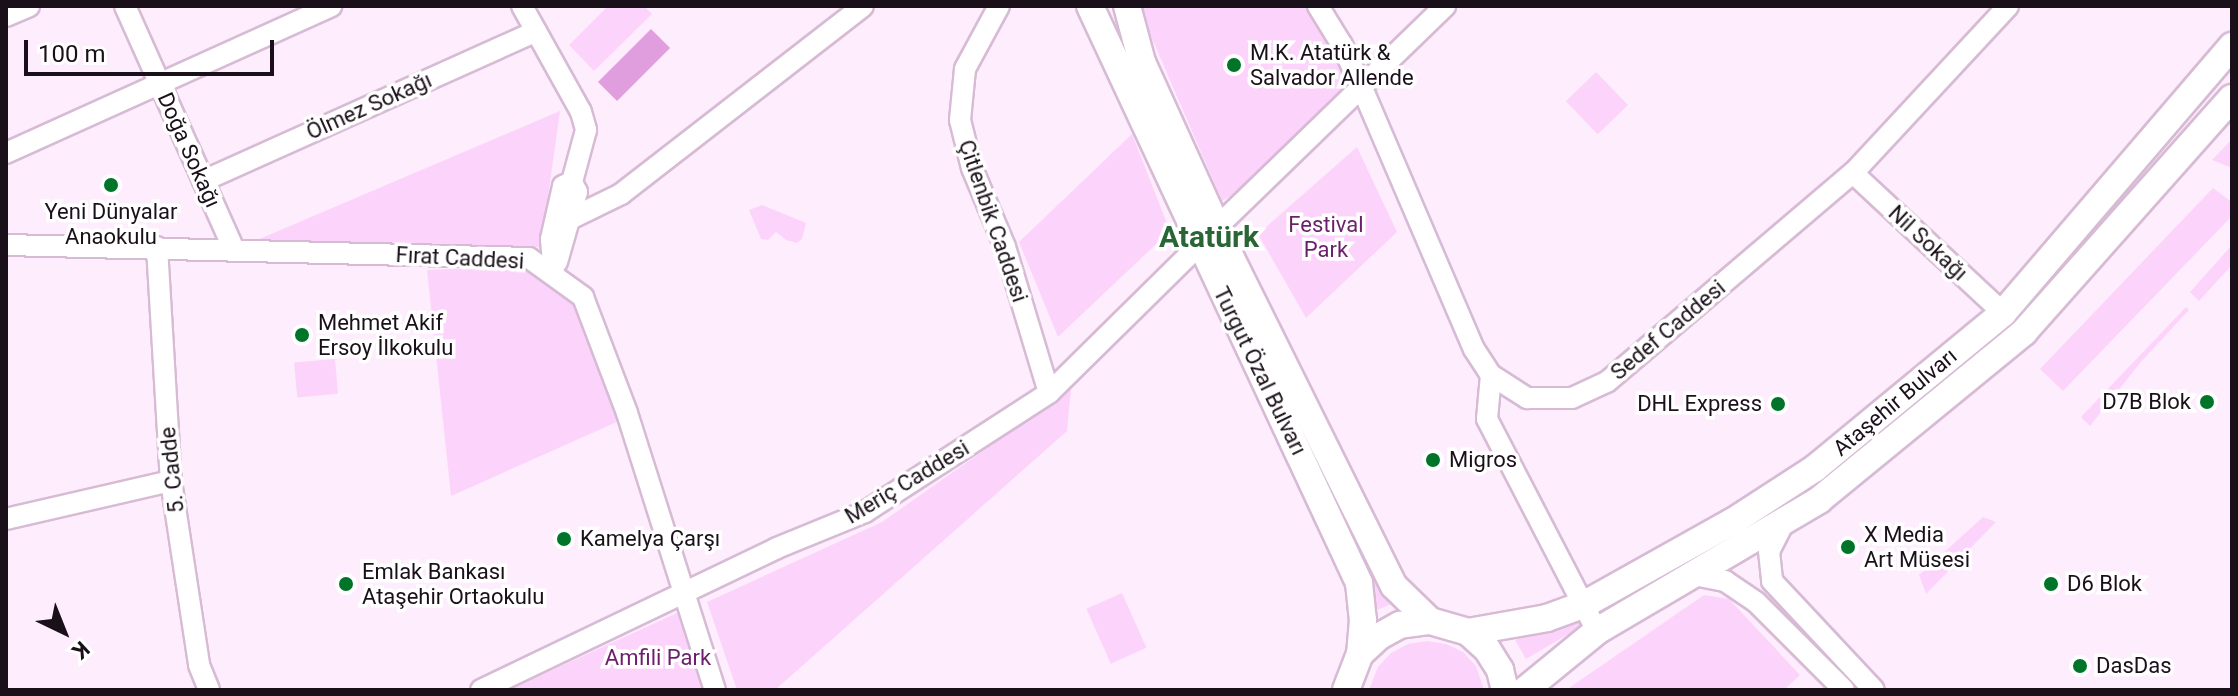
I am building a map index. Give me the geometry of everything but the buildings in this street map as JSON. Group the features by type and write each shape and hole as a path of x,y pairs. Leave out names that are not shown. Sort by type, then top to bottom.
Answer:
{"main road":[{"name":"Turgut Özal Bulvarı","path":"1090,6 1394,586 1430,621"},
{"name":"Turgut Özal Bulvarı","path":"1127,6 1142,62 1208,236 1359,583 1363,620 1360,654 1345,688"},
{"name":"Ataşehir Bulvarı","path":"1468,632 1547,618 1585,604 1732,522 1814,469 2003,313 2232,46"},
{"name":"Ataşehir Bulvarı","path":"1525,690 1597,631 1819,500 2024,332 2232,98"},
{"path":"2003,313 2024,332"},
{"name":"Turgut Özal Bulvarı","path":"1360,654 1378,637 1400,625 1430,621 1468,632"},
{"path":"1468,632 1487,649 1500,670 1505,690"}],"street":[{"path":"6,16 29,6"},
{"name":"Doğa Sokağı","path":"125,6 234,250"},
{"path":"6,153 331,6"},
{"path":"522,6 581,112 586,130 572,182 577,192 554,274"},
{"path":"570,219 621,194 838,22 863,6"},
{"name":"Çitlenbik Caddesi","path":"999,6 965,69 960,120 972,168 1005,247 1049,393"},
{"name":"Sedef Caddesi","path":"1318,6 1342,45 1362,88 1464,332 1491,375 1527,398 1572,398 1607,382 1853,173 2008,6"},
{"name":"Meriç Caddesi","path":"481,690 684,592 865,512 1049,393 1445,6"},
{"name":"Ölmez Sokağı","path":"203,181 536,31"},
{"name":"Nil Sokağı","path":"1853,173 2003,313"},
{"path":"554,274 551,239 563,186 572,182"},
{"name":"Fırat Caddesi","path":"6,245 529,258 583,297 627,413 715,690"},
{"name":"5. Cadde","path":"157,247 171,481 199,665 209,690"},
{"path":"1491,375 1487,419 1597,631"},
{"path":"6,519 171,481"},
{"path":"1783,524 1769,551 1772,581 1874,690"},
{"path":"1694,575 1725,581 1756,602 1844,690"}],"green space":[{"path":"608,6 644,6 652,14 594,71 569,45"},
{"path":"1138,6 1304,6 1328,40 1349,90 1248,186 1222,201"},
{"path":"1596,72 1628,105 1598,134 1566,101"},
{"path":"560,111 541,247 257,240"},
{"path":"1132,134 1170,231 1058,337 1019,242"},
{"path":"2232,139 2232,168 2212,160"},
{"name":"Festival Park","path":"1357,147 1397,232 1306,318 1258,234"},
{"path":"2213,188 2232,202 2232,216 2063,391 2040,369"},
{"path":"762,205 806,223 802,239 797,243 786,240 776,232 768,240 761,239 749,210"},
{"path":"2232,245 2232,265 2199,301 2190,292"},
{"path":"1223,260 1398,601 1375,611 1372,593"},
{"path":"530,265 580,306 619,421 451,496 427,270"},
{"path":"2186,307 2189,310 2140,363 2090,426 2081,417"},
{"path":"335,359 338,394 297,397 294,363"},
{"path":"1071,389 1067,431 775,690 737,690 707,602 882,522"},
{"path":"1983,517 1996,522 1926,594 1919,575"},
{"path":"1122,593 1146,648 1111,664 1086,609"},
{"path":"1704,595 1729,599 1800,675 1784,690 1566,690"},
{"name":"Amfili Park","path":"679,612 702,690 510,690 546,673"},
{"path":"1580,616 1584,625 1526,659 1515,640"},
{"path":"1427,641 1446,644 1463,652 1476,666 1484,690 1369,690 1378,667 1391,653 1408,644"}],"shaded area":[{"path":"651,29 670,48 617,101 598,82"}],"place":[{"name":"M.K. Atatürk & Salvador Allende","path":"1234,65"},
{"name":"Yeni Dünyalar Anaokulu","path":"111,185"},
{"name":"Mehmet Akif Ersoy İlkokulu","path":"302,335"},
{"name":"D7B Blok","path":"2207,402"},
{"name":"DHL Express","path":"1778,404"},
{"name":"Migros","path":"1433,460"},
{"name":"Kamelya Çarşı","path":"564,539"},
{"name":"X Media Art Müsesi","path":"1848,547"},
{"name":"Emlak Bankası Ataşehir Ortaokulu","path":"346,584"},
{"name":"D6 Blok","path":"2051,584"},
{"name":"DasDas","path":"2080,666"}],"district":[{"name":"Atatürk","path":"1209,237"}]}
